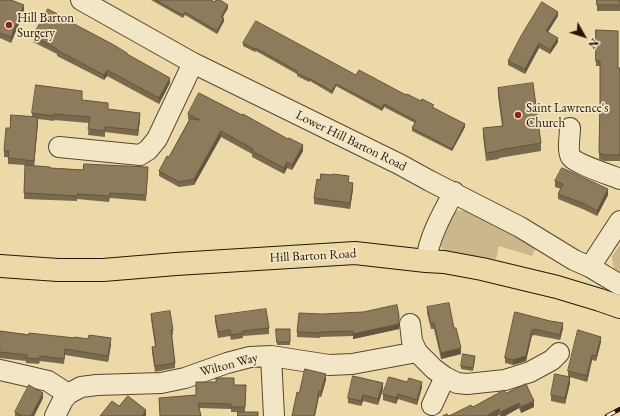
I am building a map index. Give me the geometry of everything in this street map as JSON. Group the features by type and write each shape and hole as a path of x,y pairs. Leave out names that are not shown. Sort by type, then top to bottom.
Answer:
{"main road":[{"name":"Hill Barton Road","path":"0,266 58,270 103,270 355,253 444,262 482,269 557,287 620,307"}],"street":[{"name":"Lower Hill Barton Road","path":"81,0 193,63 454,192 520,227 574,260 590,267 620,285"},
{"path":"59,146 140,155 148,150 157,139 193,63"},
{"path":"570,128 569,150 571,157 580,163 620,179"},
{"path":"426,261 427,250 432,237 454,192"},
{"path":"590,267 620,220"},
{"path":"410,324 412,341 417,352 445,378 467,384 505,380 530,372 552,360 559,353"},
{"name":"Wilton Way","path":"68,394 81,387 161,383 185,378 227,363 250,357 272,356 329,365 352,364 417,352"},
{"path":"272,356 274,416"},
{"path":"0,370 48,381 68,394 63,400 55,416"},
{"path":"432,406 445,378"}],"shaded area":[{"path":"469,210 536,247 532,256 499,246 496,259 449,253 439,246 449,217 456,211"},
{"path":"620,245 620,274 615,270 612,256"}],"building":[{"name":"Hill Barton Surgery","path":"0,0 11,0 24,5 11,37 0,33"},
{"path":"156,0 211,0 215,2 216,0 220,0 228,5 221,17 224,18 217,31 185,12 183,15"},
{"path":"597,0 620,0 620,5 597,5"},
{"path":"542,2 558,12 546,31 558,38 550,50 539,43 525,69 508,61 521,36"},
{"path":"48,9 170,78 159,98 107,70 104,75 33,36"},
{"path":"256,21 356,75 359,70 406,95 407,94 421,101 422,99 434,105 432,107 465,124 452,149 412,128 416,121 384,104 382,108 336,84 332,91 297,73 297,71 256,48 255,49 243,43"},
{"path":"596,30 618,31 618,68 620,68 620,155 604,155 599,153 600,61 596,61"},
{"name":"Saint Lawrence's Church","path":"533,83 541,143 486,153 483,128 503,126 498,88"},
{"path":"36,85 82,91 82,100 108,103 108,109 140,113 138,130 105,127 105,131 88,129 90,117 54,114 54,116 32,113"},
{"path":"199,93 242,115 243,114 288,139 289,138 303,145 292,165 287,162 284,168 252,151 253,149 221,131 194,179 179,182 159,171 167,156 169,157 190,119 200,120 188,114"},
{"path":"11,115 38,117 34,161 8,158 9,151 4,151 6,128 10,128"},
{"path":"84,164 148,167 146,195 110,193 109,196 77,194 77,196 24,193 25,165 83,170"},
{"path":"562,168 608,189 597,211 585,204 558,194 563,184 555,181"},
{"path":"321,174 349,176 348,182 353,183 350,203 314,198 317,179 320,180"},
{"path":"449,303 454,328 456,328 461,348 441,353 434,323 431,324 427,307"},
{"path":"397,305 399,324 353,334 353,331 320,333 297,332 299,313 322,314 363,312"},
{"path":"266,309 269,328 243,331 243,333 231,335 230,330 218,332 215,316"},
{"path":"170,311 175,363 155,366 152,347 156,346 151,314"},
{"path":"515,312 563,323 560,335 534,329 534,331 532,330 526,356 513,360 505,358"},
{"path":"276,329 290,329 290,342 277,342"},
{"path":"578,330 601,337 596,356 592,355 587,376 568,371"},
{"path":"0,331 29,335 29,333 88,339 89,335 111,338 108,356 65,349 64,359 40,356 39,359 26,358 27,355 0,352"},
{"path":"463,354 475,356 473,368 461,366"},
{"path":"305,369 326,374 321,392 319,391 314,416 292,416 297,392 299,393"},
{"path":"555,374 570,377 565,398 551,395"},
{"path":"353,376 383,383 378,399 363,395 361,401 348,398"},
{"path":"389,377 407,382 409,378 422,382 417,400 398,394 396,398 383,394"},
{"path":"216,378 234,378 234,385 246,385 245,407 231,407 231,404 198,403 201,416 160,416 159,398 196,395 196,382 216,382"},
{"path":"526,384 534,401 521,407 519,403 501,412 499,409 486,416 449,416 471,405 473,407 504,390 506,393"},
{"path":"29,385 43,393 31,416 22,416 15,412"},
{"path":"128,396 146,410 142,416 100,416 112,401 119,406"},
{"path":"238,412 258,412 258,416 238,416"}],"railway":[{"path":"607,416 620,409"}],"place":[{"name":"Hill Barton Surgery","path":"9,25"},
{"name":"Saint Lawrence's Church","path":"518,115"}]}
